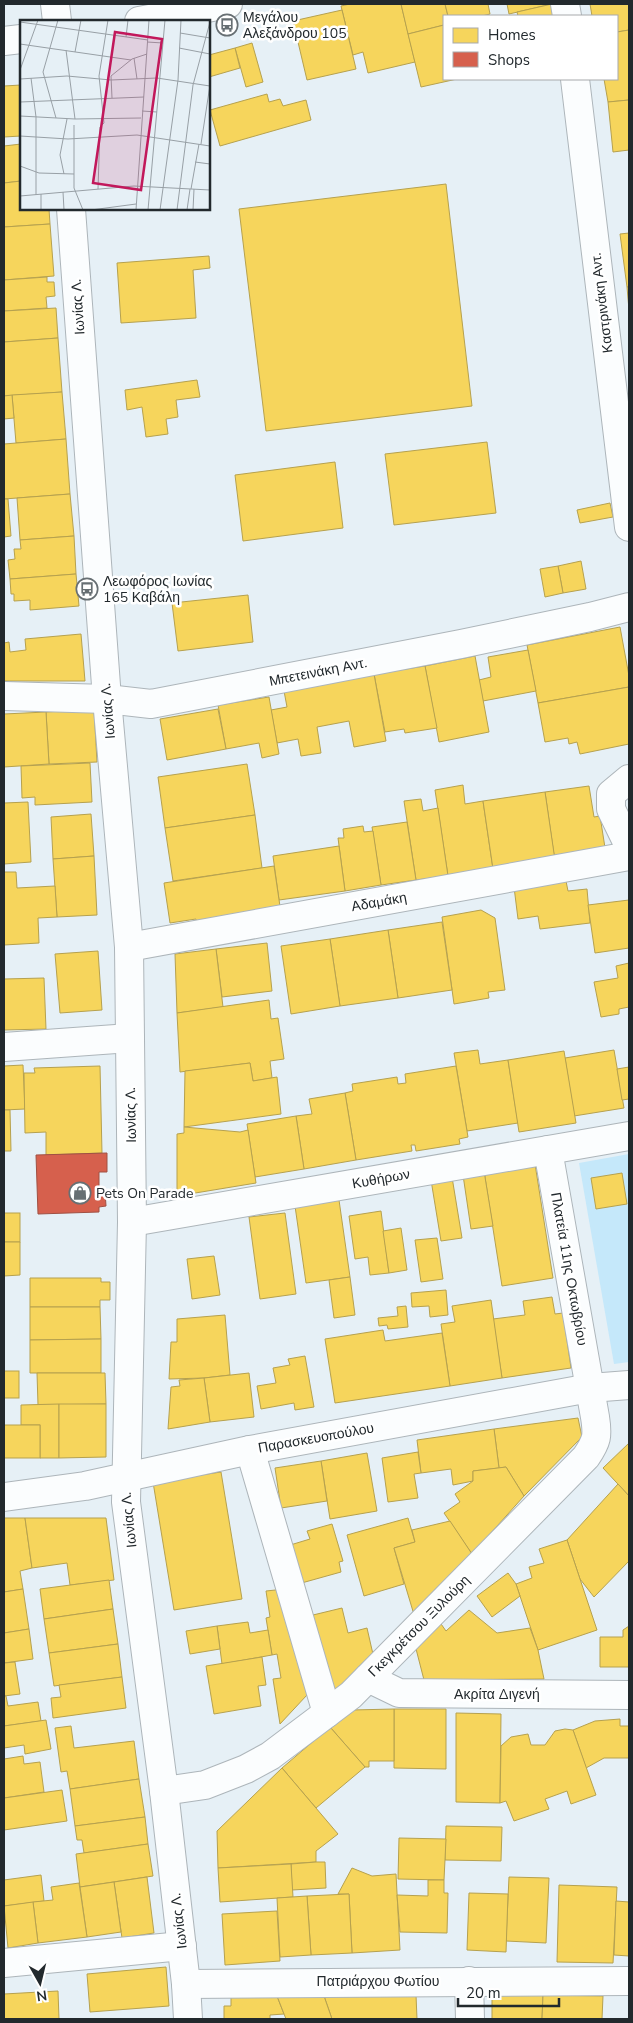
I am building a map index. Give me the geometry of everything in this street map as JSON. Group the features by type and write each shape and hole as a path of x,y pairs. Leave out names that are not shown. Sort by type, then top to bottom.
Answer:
{"street":[{"path":"55,4 56,20"},
{"path":"144,20 228,4"},
{"path":"4,41 20,39"},
{"name":"Καστρινάκη Αντ.","path":"575,80 629,527"},
{"name":"Ιωνίας Λ.","path":"71,210 107,699 130,947 132,1222 125,1477 128,1524 164,1791 182,1946 188,2019"},
{"name":"Μπετεινάκη Αντ.","path":"4,696 107,699 151,704 513,633 629,607"},
{"path":"629,779 611,794 611,808 629,846"},
{"name":"Αδαμάκη","path":"130,947 629,856"},
{"path":"4,1047 130,1038"},
{"name":"Κυθήρων","path":"132,1222 629,1136"},
{"name":"Πλατεία 11ης Οκτωβρίου","path":"548,1150 590,1388"},
{"name":"Παρασκευοπούλου","path":"4,1497 43,1493 250,1450 590,1388 629,1384"},
{"name":"Γκεγκρέτσου Ξυλούρη","path":"164,1791 205,1786 246,1770 270,1756 351,1695 595,1445 597,1434 590,1388"},
{"path":"250,1450 327,1713"},
{"name":"Ακρίτα Διγενή","path":"368,1678 399,1693 629,1695"},
{"path":"4,1963 182,1946"},
{"path":"469,1981 470,2019"},
{"name":"Πατριάρχου Φωτίου","path":"186,1984 629,1981"}],"shaded area":[{"path":"629,1154 629,1362 614,1364 579,1163"}],"building: Homes":[{"path":"350,4 401,4 415,62 368,73 363,52 353,55 341,6"},
{"path":"401,4 445,4 448,15 443,15 443,25 408,34"},
{"path":"445,4 488,4 490,14 486,15 448,15"},
{"path":"507,4 552,4 509,14"},
{"path":"552,4 559,15 518,15 517,12"},
{"path":"590,4 629,4 629,30 618,32 618,15 592,15"},
{"path":"342,10 356,69 307,80 293,21"},
{"path":"443,25 443,80 452,80 421,87 408,34"},
{"path":"629,30 629,100 608,102 604,80 618,80 618,32"},
{"path":"252,43 263,82 246,87 235,48"},
{"path":"235,48 240,68 210,77 210,55"},
{"path":"20,85 20,136 4,137 4,86"},
{"path":"267,94 269,102 280,99 283,106 306,100 311,120 220,146 210,110"},
{"path":"629,100 629,150 613,152 608,102"},
{"path":"20,144 20,181 4,183 4,146"},
{"path":"20,181 20,210 49,210 50,224 4,227 4,183"},
{"path":"446,184 472,406 266,431 239,209"},
{"path":"50,224 54,276 4,280 4,227"},
{"path":"629,233 629,287 627,287 620,234"},
{"path":"209,256 210,268 193,270 196,318 121,323 117,263"},
{"path":"47,277 47,282 54,282 55,296 46,297 47,308 4,311 4,280"},
{"path":"627,287 629,287 629,310"},
{"path":"56,308 58,338 4,342 4,311"},
{"path":"58,338 62,392 4,396 4,342"},
{"path":"197,380 200,397 176,400 178,417 166,419 168,434 146,437 142,407 127,410 125,390"},
{"path":"62,392 66,439 16,443 12,395"},
{"path":"12,395 14,418 4,419 4,396"},
{"path":"66,439 70,494 4,499 4,444"},
{"path":"487,442 496,513 394,525 385,454"},
{"path":"335,462 343,528 243,541 235,475"},
{"path":"70,494 74,536 20,540 17,498"},
{"path":"4,499 8,499 11,536 4,537"},
{"path":"610,503 613,517 580,523 577,510"},
{"path":"74,536 76,574 10,579 8,560 15,559 14,549 21,549 20,540"},
{"path":"581,561 586,589 563,593 558,566"},
{"path":"558,566 563,593 545,597 540,569"},
{"path":"76,574 79,606 30,610 30,600 14,601 14,594 11,594 10,579"},
{"path":"248,595 253,642 178,651 172,603"},
{"path":"620,627 629,676 629,687 538,703 527,645"},
{"path":"81,634 85,681 4,681 4,643 9,642 10,652 26,650 25,639"},
{"path":"528,650 536,691 483,701 479,680 491,677 488,657"},
{"path":"475,656 489,732 439,742 425,666"},
{"path":"425,666 437,728 405,733 404,729 385,732 374,674"},
{"path":"374,674 386,741 354,747 349,721 317,727 321,753 301,756 298,739 277,743 271,710 287,707 284,691"},
{"path":"629,687 629,744 580,754 577,742 569,744 568,738 545,742 538,703"},
{"path":"269,697 279,754 262,758 259,743 226,749 218,705"},
{"path":"94,709 97,762 49,764 46,712"},
{"path":"218,709 226,749 167,760 160,719"},
{"path":"46,712 49,764 4,767 4,714"},
{"path":"90,763 92,802 35,805 35,797 22,798 21,766"},
{"path":"247,764 255,815 165,828 158,777"},
{"path":"463,785 465,804 483,801 493,869 448,876 435,790"},
{"path":"589,786 594,817 600,816 606,854 555,862 545,792"},
{"path":"545,792 555,860 493,869 483,801"},
{"path":"421,799 423,811 438,808 448,876 416,880 404,801"},
{"path":"28,802 31,862 4,864 4,803"},
{"path":"91,814 94,856 53,859 51,817"},
{"path":"255,815 262,868 173,881 165,828"},
{"path":"407,822 416,880 381,885 372,827"},
{"path":"363,826 364,832 373,831 381,885 345,891 338,838 344,838 343,829"},
{"path":"339,846 345,891 279,900 273,856"},
{"path":"94,856 97,915 57,917 53,859"},
{"path":"274,866 281,913 196,925 196,919 170,923 164,883"},
{"path":"4,872 16,872 17,888 55,886 57,917 38,918 39,943 4,945"},
{"path":"566,881 568,891 587,889 590,923 540,929 538,916 518,919 514,887"},
{"path":"629,900 629,948 595,953 588,905"},
{"path":"481,910 495,918 505,990 488,992 489,998 454,1004 442,917"},
{"path":"442,922 452,990 398,998 388,930"},
{"path":"388,930 398,998 340,1006 330,939"},
{"path":"330,939 340,1006 291,1014 281,946"},
{"path":"267,943 272,991 222,997 216,949"},
{"path":"216,949 223,1007 177,1013 175,954"},
{"path":"98,951 102,1010 60,1013 55,954"},
{"path":"629,963 629,1007 619,1009 619,1014 601,1017 594,982 618,978 616,966"},
{"path":"44,978 46,1029 4,1030 4,979"},
{"path":"269,1000 271,1019 278,1018 284,1059 270,1061 272,1078 253,1081 250,1063 180,1072 177,1013"},
{"path":"478,1050 480,1064 508,1060 518,1123 467,1131 454,1053"},
{"path":"614,1050 624,1108 574,1116 565,1058"},
{"path":"564,1051 576,1123 519,1132 508,1060"},
{"path":"250,1063 253,1081 277,1077 281,1114 184,1127 185,1071"},
{"path":"23,1065 25,1109 4,1110 4,1066"},
{"path":"100,1066 102,1153 46,1155 46,1132 25,1133 24,1073 35,1073 34,1068"},
{"path":"456,1066 468,1137 459,1139 460,1144 416,1151 415,1145 411,1145 412,1151 356,1160 345,1093 353,1091 352,1084 397,1077 398,1084 406,1083 405,1074"},
{"path":"629,1067 629,1099 622,1100 617,1069"},
{"path":"345,1093 356,1160 304,1169 296,1116 312,1114 309,1099"},
{"path":"4,1110 10,1110 11,1151 4,1151"},
{"path":"296,1116 304,1169 255,1177 247,1124"},
{"path":"184,1127 240,1132 248,1130 256,1183 177,1196 177,1134 184,1133"},
{"path":"535,1164 553,1278 502,1286 484,1171"},
{"path":"484,1171 493,1226 471,1229 463,1175"},
{"path":"622,1173 627,1204 596,1209 591,1178"},
{"path":"452,1177 462,1238 441,1241 431,1180"},
{"path":"339,1200 350,1277 306,1283 295,1206"},
{"path":"381,1211 389,1273 370,1275 368,1257 355,1259 349,1216"},
{"path":"4,1213 20,1213 20,1242 4,1242"},
{"path":"285,1213 296,1294 260,1299 249,1217"},
{"path":"401,1228 407,1270 389,1273 383,1231"},
{"path":"437,1238 443,1279 421,1282 415,1240"},
{"path":"4,1242 20,1242 20,1275 4,1276"},
{"path":"214,1256 220,1295 192,1299 187,1259"},
{"path":"350,1277 355,1315 334,1318 329,1280"},
{"path":"30,1278 101,1278 101,1282 110,1282 110,1300 100,1300 100,1307 30,1307"},
{"path":"446,1290 448,1315 430,1317 429,1306 412,1307 411,1293"},
{"path":"552,1297 555,1314 563,1313 571,1368 502,1378 493,1319 525,1315 523,1301"},
{"path":"491,1300 502,1378 450,1386 441,1324 455,1322 452,1306"},
{"path":"406,1306 408,1327 388,1329 387,1325 379,1326 378,1318 398,1316 397,1307"},
{"path":"30,1307 100,1307 101,1339 30,1340"},
{"path":"225,1315 230,1375 169,1379 171,1342 177,1342 177,1319"},
{"path":"383,1330 385,1341 442,1333 450,1386 335,1403 325,1339"},
{"path":"101,1339 101,1373 30,1373 30,1340"},
{"path":"305,1356 314,1407 295,1410 294,1403 261,1409 257,1386 276,1383 273,1368 290,1365 288,1359"},
{"path":"4,1371 19,1371 19,1398 4,1398"},
{"path":"37,1373 105,1373 106,1404 38,1405"},
{"path":"249,1373 254,1417 210,1422 204,1378"},
{"path":"204,1378 210,1422 168,1429 171,1387 180,1386 179,1380"},
{"path":"59,1404 59,1458 40,1458 40,1425 21,1425 21,1405"},
{"path":"59,1404 106,1404 106,1457 59,1458"},
{"path":"578,1418 582,1437 524,1496 506,1467 499,1468 494,1429"},
{"path":"4,1425 40,1425 40,1458 4,1458"},
{"path":"494,1429 499,1468 473,1471 473,1481 453,1485 451,1469 421,1473 417,1440"},
{"path":"629,1443 629,1496 603,1468"},
{"path":"418,1452 421,1473 414,1474 418,1498 388,1502 382,1458"},
{"path":"367,1453 377,1511 330,1519 321,1461"},
{"path":"321,1461 327,1501 281,1508 275,1468"},
{"path":"506,1467 524,1496 472,1554 444,1513 460,1502 455,1494 473,1481 473,1471"},
{"path":"221,1472 242,1599 174,1610 153,1482"},
{"path":"618,1484 629,1496 629,1561 594,1597 580,1579 567,1540"},
{"path":"4,1518 25,1518 32,1568 20,1571 23,1589 4,1592"},
{"path":"25,1518 106,1518 114,1580 70,1585 67,1563 32,1568"},
{"path":"408,1518 415,1542 394,1548 404,1584 364,1596 347,1535"},
{"path":"450,1521 472,1554 415,1618 394,1548 415,1542 412,1530"},
{"path":"332,1524 343,1561 339,1562 341,1572 298,1584 287,1546 310,1539 307,1531"},
{"path":"567,1540 597,1630 538,1650 516,1584 532,1578 529,1567 544,1563 539,1549"},
{"path":"508,1573 516,1584 520,1596 492,1617 477,1596"},
{"path":"109,1580 113,1609 44,1619 40,1589"},
{"path":"23,1589 29,1629 4,1633 4,1592"},
{"path":"285,1589 307,1695 280,1724 273,1679 281,1678 277,1654 272,1655 266,1618 270,1617 266,1591"},
{"path":"342,1608 348,1633 367,1628 375,1663 352,1683 330,1692 313,1615"},
{"path":"113,1609 118,1644 49,1653 44,1619"},
{"path":"469,1610 497,1633 530,1628 538,1650 544,1679 424,1680 415,1645 439,1621 446,1631"},
{"path":"248,1622 250,1633 268,1630 272,1655 222,1664 217,1626"},
{"path":"217,1626 220,1649 190,1654 186,1631"},
{"path":"629,1626 629,1667 600,1667 600,1637 623,1637 623,1630"},
{"path":"29,1629 33,1659 4,1663 4,1633"},
{"path":"118,1644 122,1677 54,1686 49,1653"},
{"path":"262,1657 266,1685 258,1686 261,1706 214,1714 206,1666"},
{"path":"15,1662 20,1694 4,1696 4,1663"},
{"path":"122,1677 126,1708 53,1718 51,1698 61,1697 59,1685"},
{"path":"4,1696 6,1696 8,1706 38,1702 41,1721 4,1726"},
{"path":"394,1709 446,1709 446,1769 394,1768"},
{"path":"394,1709 394,1761 369,1761 369,1767 365,1767 330,1727 352,1710"},
{"path":"456,1713 501,1714 500,1803 456,1802"},
{"path":"620,1719 620,1726 629,1726 629,1758 604,1758 586,1768 573,1730 595,1721"},
{"path":"46,1720 51,1749 25,1754 24,1745 4,1748 4,1726"},
{"path":"71,1726 74,1748 134,1741 139,1779 70,1789 67,1771 61,1772 55,1728"},
{"path":"330,1727 365,1767 316,1808 282,1768"},
{"path":"573,1730 596,1795 571,1804 567,1791 545,1799 549,1809 514,1821 506,1801 500,1803 501,1746 511,1737 528,1734 531,1745 545,1745 555,1731"},
{"path":"23,1756 24,1764 40,1762 44,1792 4,1798 4,1759"},
{"path":"282,1768 338,1834 316,1851 316,1862 218,1868 217,1831"},
{"path":"139,1779 145,1817 75,1826 70,1789"},
{"path":"62,1790 67,1821 4,1830 4,1798"},
{"path":"145,1817 148,1844 84,1853 82,1840 77,1840 75,1826"},
{"path":"446,1826 502,1827 501,1861 445,1860"},
{"path":"399,1838 446,1839 444,1880 398,1879"},
{"path":"148,1844 153,1876 80,1887 76,1854"},
{"path":"325,1862 326,1888 292,1890 291,1864"},
{"path":"291,1864 293,1897 220,1902 218,1868"},
{"path":"352,1868 372,1876 396,1874 400,1950 352,1953 349,1894 338,1894"},
{"path":"41,1875 44,1901 4,1906 4,1880"},
{"path":"147,1877 154,1933 122,1938 114,1882"},
{"path":"509,1877 549,1878 546,1943 506,1941"},
{"path":"428,1880 444,1880 444,1893 448,1893 447,1933 400,1932 397,1895 428,1896"},
{"path":"114,1882 121,1932 87,1937 80,1887"},
{"path":"79,1883 87,1937 38,1943 33,1902 53,1900 51,1887"},
{"path":"559,1885 617,1887 613,1963 557,1962"},
{"path":"469,1893 508,1894 506,1952 467,1950"},
{"path":"349,1894 352,1953 311,1955 307,1896"},
{"path":"307,1896 311,1955 280,1957 277,1898"},
{"path":"616,1901 629,1902 629,1956 614,1955"},
{"path":"33,1902 38,1943 8,1948 4,1906"},
{"path":"277,1911 280,1961 225,1965 222,1914"},
{"path":"166,1967 169,2006 90,2012 87,1974"},
{"path":"58,1991 59,2019 4,2019 4,1994"},
{"path":"231,1991 277,1996 284,2014 270,2015 270,2019 224,2019 224,2006 231,2006"},
{"path":"492,1994 543,1995 542,2019 492,2019"},
{"path":"416,1995 417,2019 332,2019 324,1996"},
{"path":"543,1995 603,1996 602,2019 542,2019"},
{"path":"277,1996 324,1996 332,2019 286,2019"}],"building: Shops":[{"path":"107,1153 107,1172 99,1172 99,1191 105,1191 106,1206 99,1207 99,1212 38,1214 36,1155"}],"place":[{"name":"Μεγάλου Αλεξάνδρου 105","path":"227,25"},
{"name":"Λεωφόρος Ιωνίας 165 Καβάλη","path":"87,589"},
{"name":"Pets On Parade","path":"80,1193"}]}
